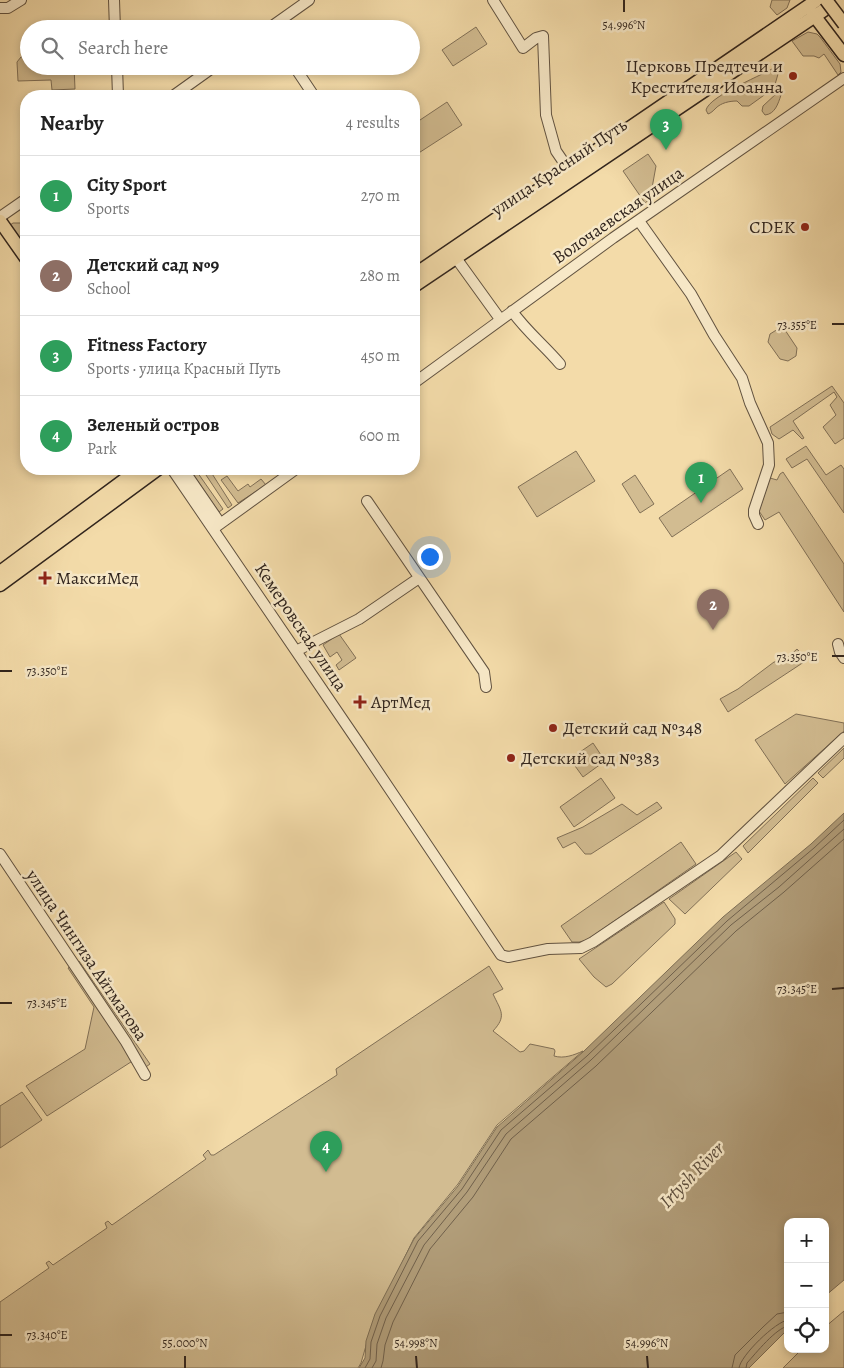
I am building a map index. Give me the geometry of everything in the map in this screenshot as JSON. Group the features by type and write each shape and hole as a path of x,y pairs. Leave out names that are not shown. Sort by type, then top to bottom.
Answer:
{"main road":[{"name":"улица Красный Путь","path":"420,281 452,254 569,170 815,6"},
{"name":"улица Красный Путь","path":"420,271 452,254 815,6"},
{"path":"815,6 844,24"},
{"path":"815,6 844,56"},
{"path":"0,219 20,249"},
{"path":"0,572 131,475"},
{"path":"0,586 150,475"}],"street":[{"path":"0,8 8,8 20,0"},
{"path":"114,0 115,20"},
{"path":"282,20 309,0"},
{"path":"493,0 523,48 536,38 544,36 546,115 556,151 569,170"},
{"path":"117,75 118,90"},
{"path":"181,90 202,75"},
{"path":"300,75 310,90"},
{"name":"Волочаевская улица","path":"420,378 500,319 844,78"},
{"path":"0,219 20,204"},
{"path":"639,221 691,294 714,335 742,378 750,403 768,443 769,465 754,510 758,524"},
{"path":"452,254 500,319"},
{"path":"512,312 521,324 541,342 560,364"},
{"name":"Кемеровская улица","path":"177,475 217,526"},
{"name":"Кемеровская улица","path":"187,475 296,651 501,955 508,958 548,949 581,948 593,942 720,856 844,738"},
{"path":"217,526 288,475"},
{"path":"367,501 484,672 486,687"},
{"path":"296,651 359,619 419,578"},
{"path":"838,644 844,658"},
{"name":"улица Чингиза Айтматова","path":"0,854 126,1042 145,1076"}],"shaded area":[{"path":"772,0 790,0 787,8 777,15 770,7"},
{"path":"476,27 487,44 453,66 442,50"},
{"path":"808,32 817,34 820,37 840,64 841,72 838,75 824,54 819,58 803,56 792,41"},
{"path":"20,58 20,75 74,75 75,89 52,90 51,80 18,81 17,62"},
{"path":"779,65 774,88 749,106 742,106 737,101 728,102 720,105 708,114 706,110 717,98"},
{"path":"777,93 781,95 774,111 765,115 762,111 763,106"},
{"path":"447,102 462,125 420,152 420,120"},
{"path":"648,154 656,166 650,199 645,203 623,171"},
{"path":"20,223 20,239 10,225"},
{"path":"778,329 785,330 797,348 796,356 788,361 780,359 768,342 770,334"},
{"path":"832,386 844,403 844,438 835,444 823,427 836,415 830,405 837,397 834,392 793,421 804,438 802,439 793,430 779,439 772,434 770,427"},
{"path":"806,446 826,475 841,465 844,469 844,513 807,459 792,468 786,459"},
{"path":"576,451 595,481 537,517 518,487"},
{"path":"730,469 743,489 672,537 659,518"},
{"path":"783,472 844,564 844,612 779,512 765,520 759,511 770,478 777,480"},
{"path":"193,475 199,475 223,509 219,512"},
{"path":"206,475 213,475 232,505 228,508"},
{"path":"635,475 654,504 640,513 622,484"},
{"path":"227,476 238,491 248,484 250,487 261,479 266,485 238,503 221,480"},
{"path":"339,634 356,658 339,670 336,665 342,660 337,652 330,657 323,645"},
{"path":"797,649 807,660 728,712 720,699 738,689 774,662 784,661"},
{"path":"796,714 844,723 844,731 785,784 755,740"},
{"path":"593,743 605,761 583,777 570,759"},
{"path":"844,748 844,758 823,778 818,773"},
{"path":"601,778 615,798 574,827 560,807"},
{"path":"813,778 818,783 748,853 743,846"},
{"path":"657,802 662,808 591,854 585,854 575,842 563,848 557,838 583,827 622,804 637,815"},
{"path":"681,842 696,864 587,940 572,942 561,926"},
{"path":"736,852 742,859 685,914 669,899"},
{"path":"664,902 675,919 675,924 612,984 606,987 594,977 579,959"},
{"path":"79,961 150,1064 143,1069 134,1060 47,1116 26,1086 85,1049 94,1007 68,968"},
{"path":"489,966 503,989 493,994 500,1009 501,1017 493,1031 520,1052 524,1051 530,1044 554,1049 554,1056 558,1057 569,1056 583,1051 497,1125 458,1184 414,1238 372,1325 358,1368 0,1368 0,1302 49,1268 46,1263 49,1261 53,1265 107,1228 105,1223 108,1221 112,1225 206,1159 203,1155 208,1150 211,1155 214,1155 337,1075 336,1069"},
{"path":"22,1092 42,1120 0,1148 0,1106"},
{"path":"844,1311 844,1368 783,1368 798,1353 829,1353 829,1324"}],"water":[{"name":"Irtysh River","path":"844,813 844,1280 829,1293 829,1218 784,1218 784,1333 749,1368 359,1368 365,1358 366,1341 375,1314 414,1239 458,1186 497,1127 583,1052 723,917 811,844"}],"place":[{"name":"Церковь Предтечи и Крестителя Иоанна","path":"793,76"},
{"name":"Fitness Factory","path":"666,150"},
{"name":"CDEK","path":"805,227"},
{"name":"City Sport","path":"701,503"},
{"name":"МаксиМед","path":"45,578"},
{"name":"Детский сад №9","path":"713,630"},
{"name":"АртМед","path":"360,702"},
{"name":"Детский сад №348","path":"553,728"},
{"name":"Детский сад №383","path":"511,758"},
{"name":"Зеленый остров","path":"326,1172"}]}
